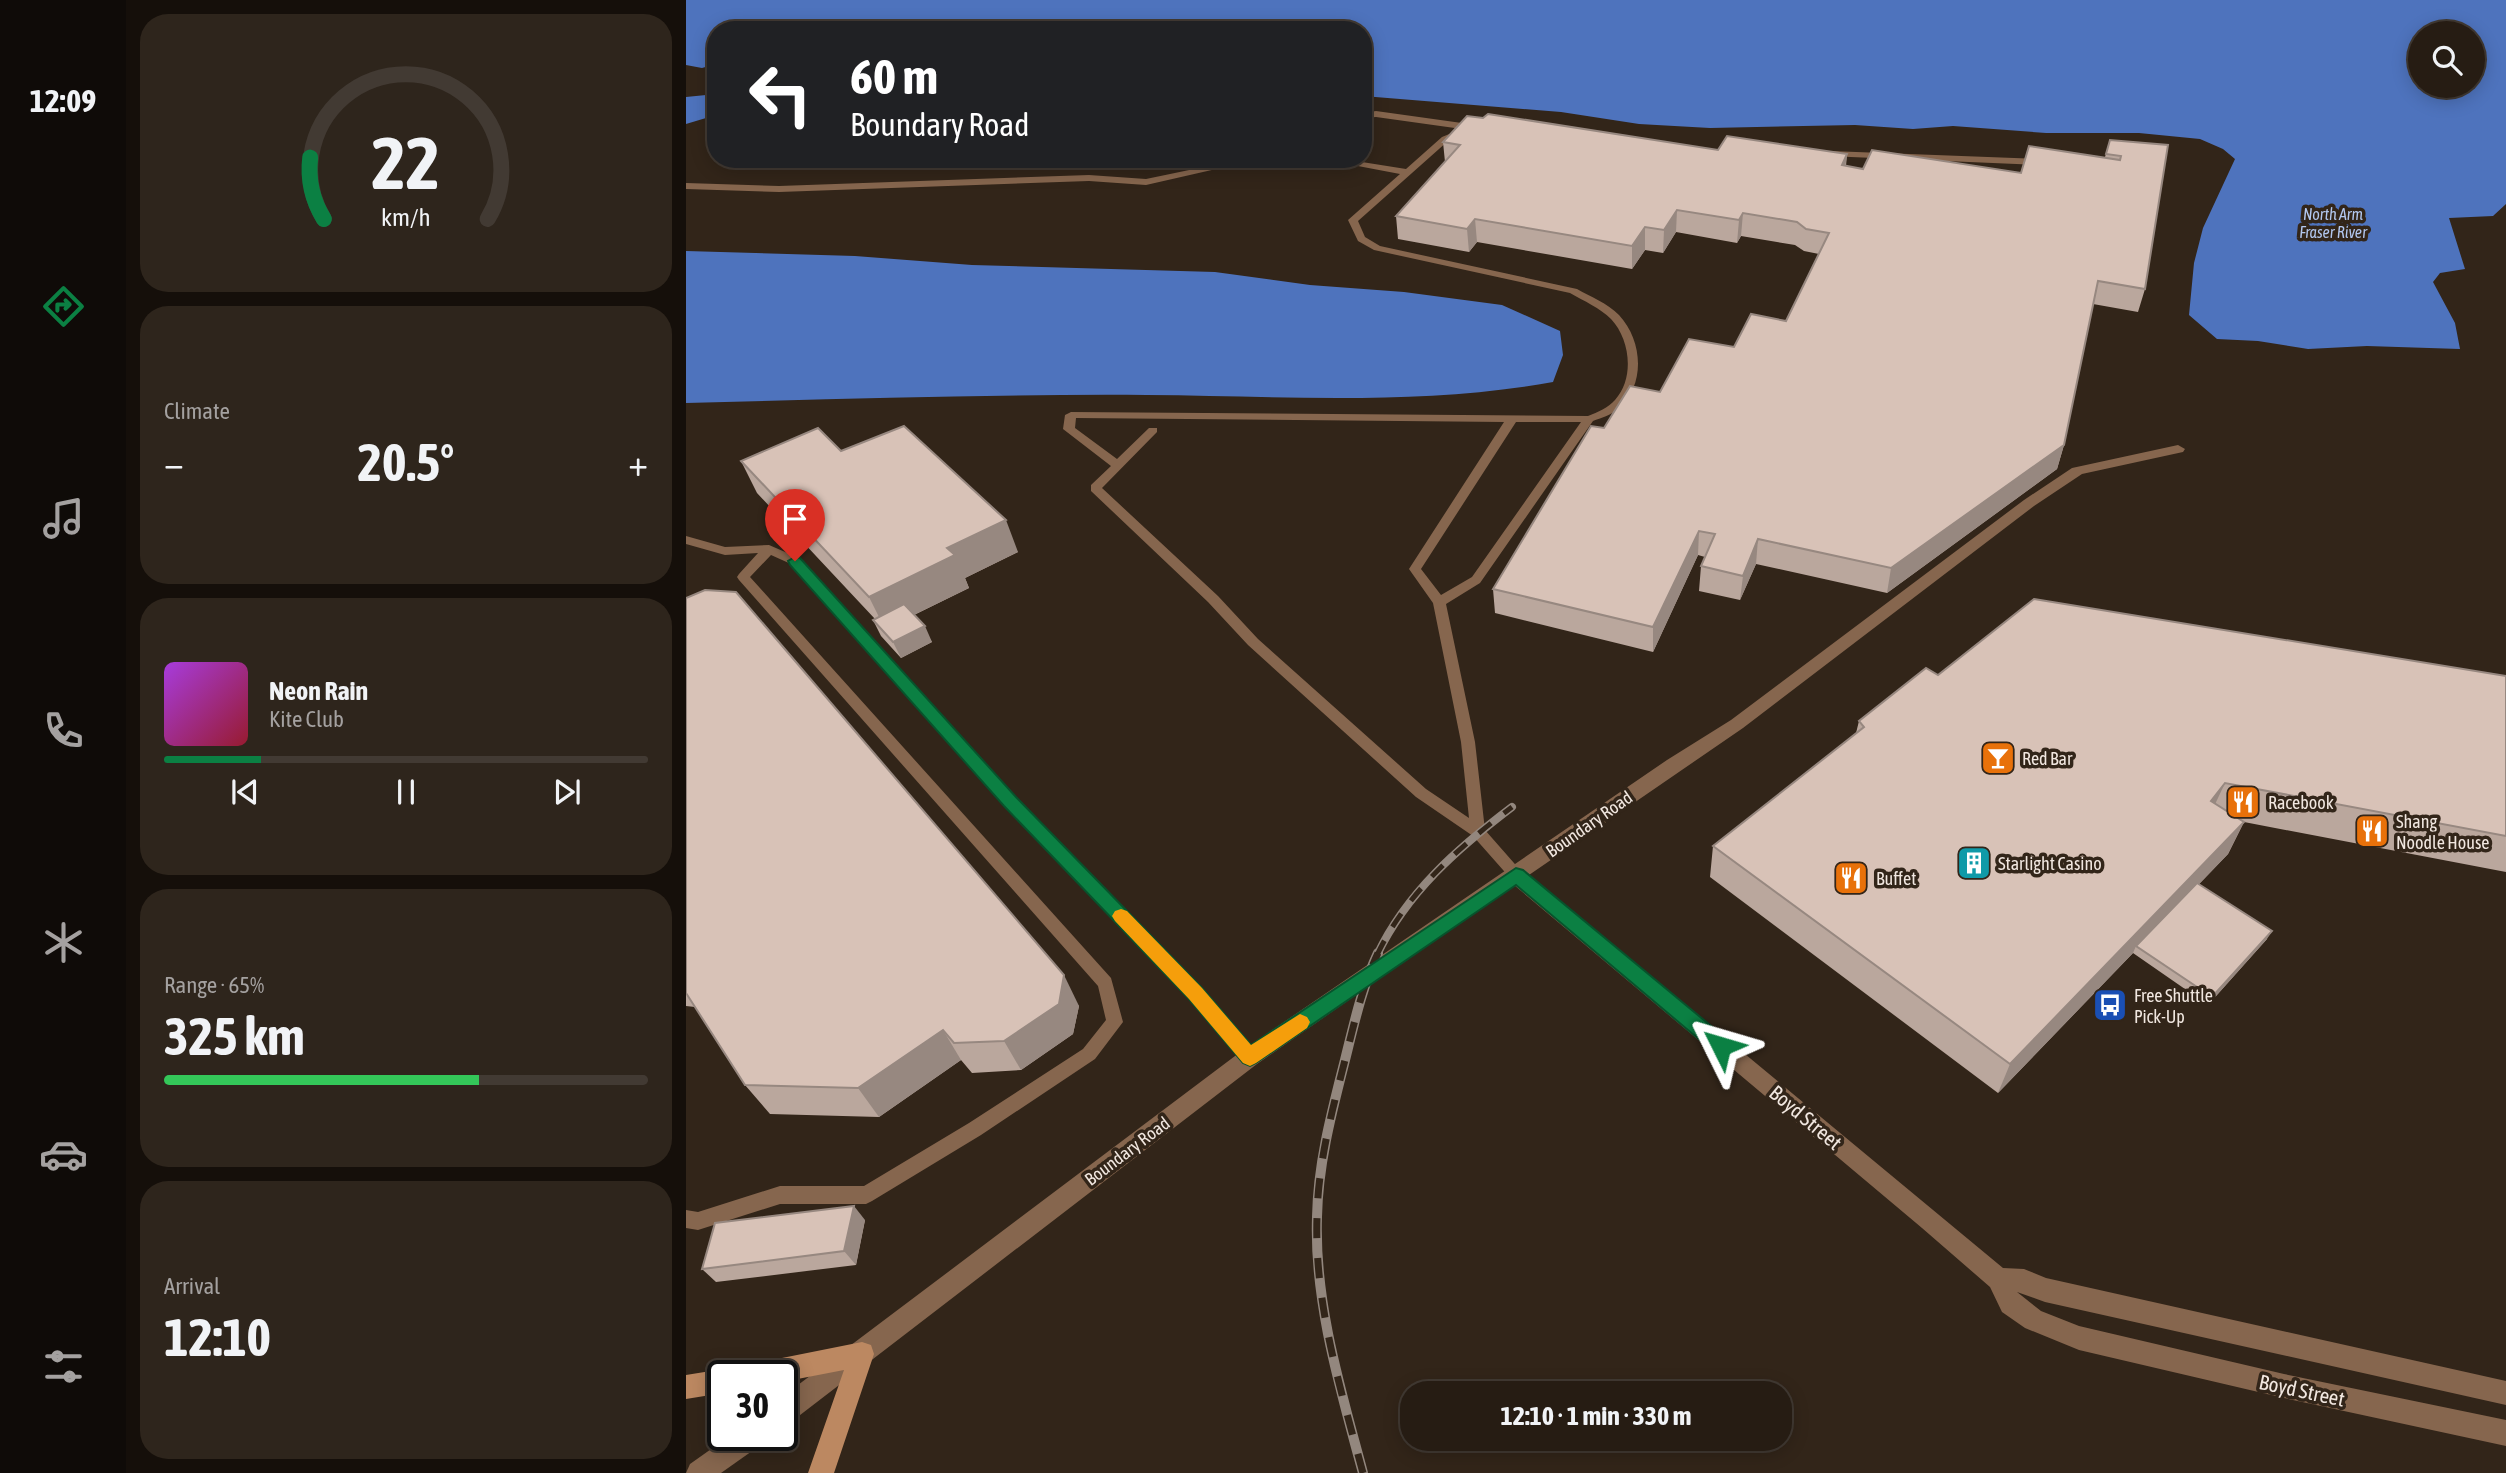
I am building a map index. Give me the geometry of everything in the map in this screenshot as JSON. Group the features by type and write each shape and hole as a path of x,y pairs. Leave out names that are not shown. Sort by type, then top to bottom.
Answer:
{"main road":[{"path":"798,1367 862,1354"},
{"path":"821,1473 862,1354"},
{"path":"686,1387 707,1384"}],"street":[{"name":"Boundary Road","path":"798,1401 1250,1057 1673,765 1737,724 2029,503 2077,471 2178,449"},
{"name":"Boyd Street","path":"1516,875 1998,1279 2010,1304 2033,1320 2079,1338 2284,1387 2506,1433"},
{"path":"1998,1279 2024,1281 2045,1290 2506,1393"},
{"path":"699,1473 730,1451"}],"lane":[{"path":"1372,115 1485,129"},
{"path":"1117,466 1069,429 1071,415 1588,419 1614,408 1628,389 1634,372 1633,349 1621,323 1600,306 1573,290 1377,248 1361,239 1353,220 1445,139 1472,128"},
{"path":"1813,154 2047,162"},
{"path":"1372,167 1407,173"},
{"path":"686,186 779,188 1089,178 1146,182 1213,168"},
{"path":"1478,832 1468,742 1439,602 1415,569 1513,417"},
{"path":"1439,602 1476,580 1588,419"},
{"path":"1153,430 1095,488 1213,599 1263,651 1421,793 1478,832 1516,875"},
{"path":"686,540 725,551 769,549 795,561 1010,801 1195,993 1250,1057"},
{"path":"686,1219 698,1221 780,1195 866,1195 975,1129 1089,1054 1115,1022 1105,983 743,577 769,549"}],"water":[{"name":"North Arm Fraser River","path":"686,0 2506,0 2506,204 2493,216 2449,218 2465,269 2440,273 2433,282 2455,323 2460,349 2367,346 2308,349 2258,341 2217,339 2189,315 2194,263 2203,228 2235,159 2223,149 2200,139 2139,133 2046,133 1953,126 1913,129 1855,125 1710,128 1639,124 1561,112 1372,97 1372,21 707,21 707,67 686,65"},
{"path":"707,95 707,118 686,124 686,97"},
{"path":"686,251 855,256 972,265 1215,272 1310,285 1404,292 1502,305 1560,331 1563,355 1553,382 1402,397 1032,395 686,403"}],"building":[{"path":"1488,114 1718,150 1727,136 1847,154 1842,165 1863,169 1872,150 2021,173 2029,146 2120,160 2121,156 2106,154 2110,140 2168,145 2145,289 2098,281 2064,445 1891,568 1758,539 1743,576 1701,566 1715,534 1699,531 1653,627 1493,589 1591,426 1604,428 1630,386 1660,392 1689,339 1734,347 1751,314 1786,321 1829,233 1806,229 1797,222 1743,213 1739,220 1677,210 1664,230 1645,227 1632,246 1475,219 1467,229 1396,216 1460,145 1443,142 1467,116 1483,118"},
{"path":"904,426 1006,520 947,548 955,555 869,597 741,461 818,428 841,451"},
{"path":"705,590 736,592 1064,975 1059,1004 1004,1041 954,1043 943,1030 858,1088 745,1085 686,993 686,598"},
{"name":"Starlight Casino","path":"2034,599 2506,676 2506,836 2225,783 2211,801 2244,822 2010,1064 1713,846 1864,727 1859,721 1926,668 1938,675"},
{"path":"904,604 925,626 893,642 873,620"},
{"path":"2197,883 2272,931 2212,997 2136,946"},
{"path":"854,1206 844,1251 702,1269 715,1223"}],"railway":[{"path":"1378,953 1389,932 1419,891 1453,855 1512,807"},
{"path":"1363,1473 1324,1314 1317,1249 1317,1217 1320,1177 1331,1118 1359,1006 1378,953"}],"slow traffic":[{"path":"1121,916 1195,993 1250,1057 1300,1022"}],"place":[{"name":"Red Bar","path":"1998,758"},
{"name":"Racebook","path":"2243,802"},
{"name":"Shang Noodle House","path":"2372,831"},
{"name":"Starlight Casino","path":"1974,863"},
{"name":"Buffet","path":"1851,878"},
{"name":"Free Shuttle Pick-Up","path":"2110,1005"}],"route":[{"path":"795,561 1010,801 1195,993 1250,1057 1516,875 1721,1046"}]}
